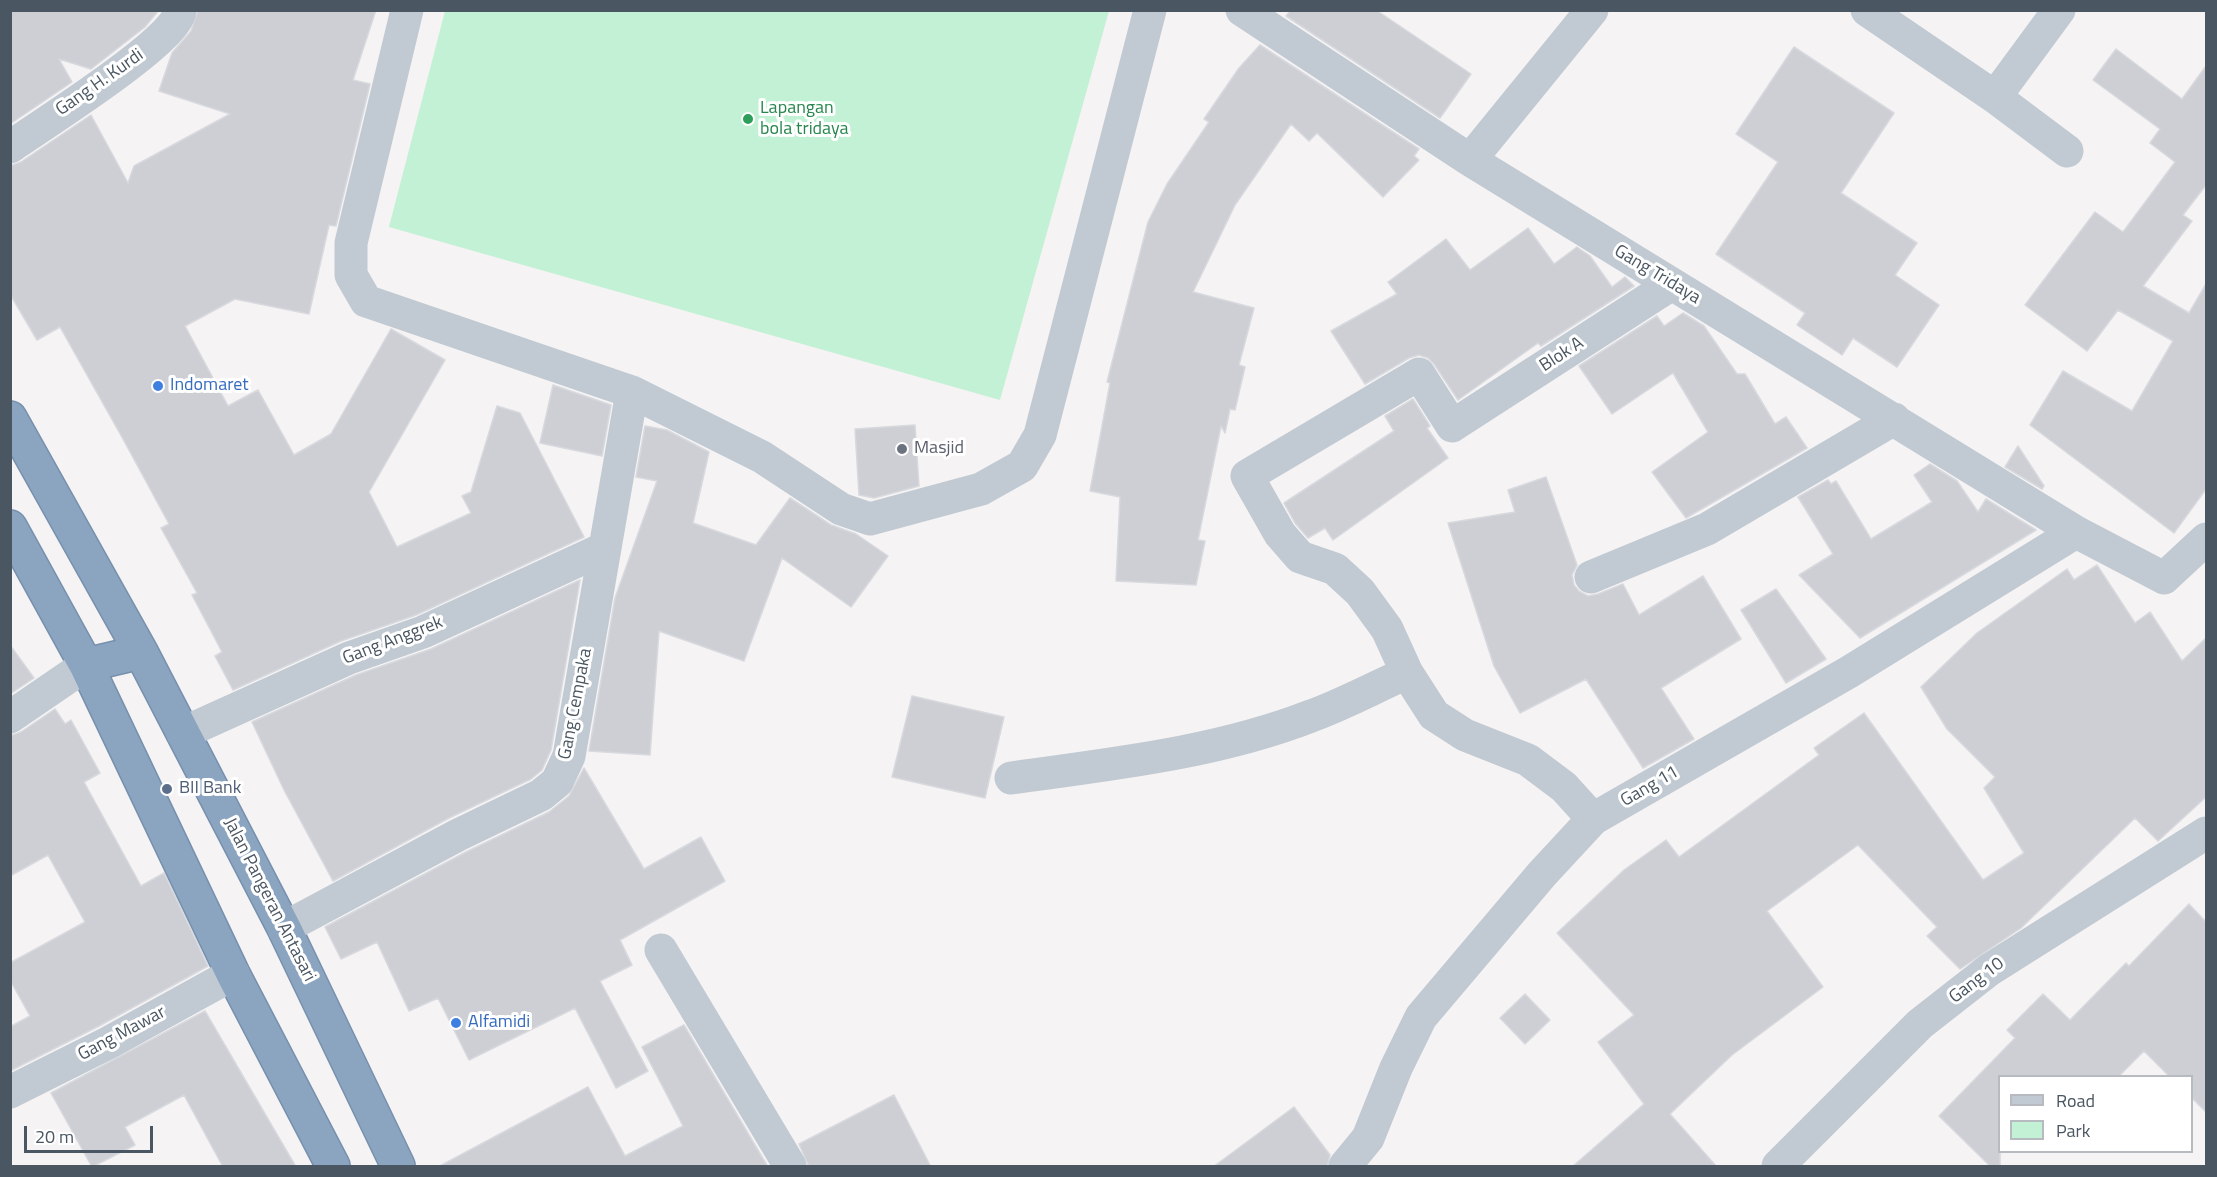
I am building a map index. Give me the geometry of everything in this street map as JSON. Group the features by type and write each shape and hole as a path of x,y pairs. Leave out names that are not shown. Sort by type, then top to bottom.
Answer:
{"highway":[{"name":"Jalan Pangeran Antasari","path":"10,418 141,652 183,732 284,928 398,1167"},
{"path":"10,527 86,665 233,974 333,1167"},
{"path":"86,665 141,652"}],"street":[{"name":"Gang H. Kurdi","path":"10,147 127,67 174,26 180,16 180,10"},
{"path":"407,10 351,243 351,276 366,301 632,392 762,457 842,509 870,519 981,489 1022,466 1040,435 1150,10"},
{"name":"Gang Tridaya","path":"1242,10 1470,160 2076,532 2164,578"},
{"path":"1470,160 1592,10"},
{"path":"1868,10 1995,97 2067,151"},
{"path":"1995,97 2059,10"},
{"name":"Blok A","path":"1407,673 1387,629 1360,592 1335,569 1300,557 1280,534 1247,476 1419,374 1452,426 1672,284"},
{"name":"Gang Cempaka","path":"284,928 458,835 541,795 557,782 569,756 603,549 632,392"},
{"path":"1591,577 1707,529 1894,419"},
{"name":"Gang 11","path":"1345,1167 1368,1138 1396,1068 1421,1017 1542,874 1593,819 1849,672 2076,532"},
{"path":"2164,578 2206,539"},
{"name":"Gang Anggrek","path":"183,732 349,658 423,632 603,549"},
{"path":"2164,578 2206,565"},
{"path":"10,717 86,665"},
{"path":"1011,778 1140,759 1230,741 1310,717 1407,673 1434,715 1465,735 1528,760 1564,787 1593,819"},
{"name":"Gang 10","path":"1778,1167 1920,1024 1989,970 2206,833"},
{"path":"661,950 790,1167"},
{"name":"Gang Mawar","path":"10,1092 108,1043 233,974"}],"green space":[{"name":"Lapangan bola tridaya","path":"445,11 1109,11 1000,400 389,227"}],"building":[{"path":"10,10 159,10 145,27 91,69 59,59 72,82 10,124"},
{"path":"198,10 376,10 353,80 370,84 336,226 329,225 309,314 235,299 185,326 228,406 258,390 294,455 331,434 391,329 445,360 369,492 397,547 471,513 462,496 471,492 497,406 520,413 584,537 416,615 341,641 233,690 215,656 222,652 192,595 197,593 161,528 169,524 60,327 37,340 10,294 10,166 21,162 91,115 128,183 134,166 230,114 159,91 172,53 191,31"},
{"path":"1291,10 1376,10 1471,74 1440,118 1286,16"},
{"path":"1260,45 1419,149 1414,156 1419,160 1383,197 1317,133 1309,141 1291,124 1235,205 1193,292 1254,308 1239,365 1245,367 1235,410 1230,409 1225,433 1221,426 1198,540 1205,541 1196,585 1116,581 1120,497 1090,491 1110,383 1107,382 1148,222 1167,184 1209,122 1204,119 1239,68"},
{"path":"1794,47 1894,113 1841,193 1917,243 1895,275 1939,305 1897,367 1853,338 1842,355 1797,325 1805,313 1716,254 1778,162 1736,134"},
{"path":"2116,49 2182,99 2206,66 2206,185 2183,215 2192,221 2143,286 2189,313 2206,284 2206,489 2174,533 2030,425 2063,371 2132,411 2173,341 2118,310 2087,351 2025,305 2095,212 2123,232 2175,162 2150,143 2160,129 2093,80"},
{"path":"1528,228 1554,264 1577,247 1590,256 1612,287 1625,277 1634,286 1541,346 1538,343 1458,400 1434,364 1428,358 1419,355 1409,358 1365,384 1331,331 1397,294 1388,282 1446,239 1470,270"},
{"path":"1683,313 1704,326 1737,374 1745,374 1775,424 1786,417 1807,448 1686,518 1652,472 1708,432 1673,373 1612,414 1579,366 1657,316 1664,326"},
{"path":"553,385 611,405 602,456 540,443"},
{"path":"1413,399 1430,426 1427,428 1448,458 1333,540 1325,528 1308,538 1295,523 1284,503 1394,431 1385,416"},
{"path":"915,425 919,486 874,498 859,495 855,429"},
{"path":"645,426 667,430 709,452 693,523 756,545 790,498 831,525 856,534 888,556 851,607 782,558 744,661 659,631 650,755 589,751 615,598 657,481 636,477"},
{"path":"2018,446 2044,486 2042,489 2005,467"},
{"path":"1930,464 1957,481 1978,512 1986,499 2036,530 1860,638 1799,575 1833,554 1798,497 1828,480 1831,484 1836,481 1871,539 1932,502 1914,475"},
{"path":"1546,477 1577,565 1572,575 1574,585 1579,591 1588,596 1623,584 1639,615 1703,576 1741,639 1661,688 1694,739 1643,768 1586,679 1520,713 1494,666 1448,523 1515,512 1508,490"},
{"path":"2097,565 2135,623 2150,612 2182,661 2206,638 2206,797 2158,841 2135,818 2021,928 1960,969 1927,936 1937,927 1858,845 1767,911 1823,987 1732,1055 1670,1114 1717,1167 1572,1167 1644,1104 1598,1042 1634,1015 1557,933 1624,870 1666,840 1679,857 1819,755 1814,748 1864,713 1983,880 2024,853 1984,788 1995,777 1947,729 1921,687 1977,633 2067,569 2074,580"},
{"path":"580,580 551,750 542,770 531,779 449,818 333,881 284,790 252,722 356,675 431,649"},
{"path":"1776,589 1826,659 1786,683 1741,610"},
{"path":"10,645 34,678 10,694"},
{"path":"912,696 1004,717 985,798 892,777"},
{"path":"55,709 65,724 71,720 100,773 84,782 141,886 164,873 208,966 99,1026 10,1071 10,1027 30,1016 10,980 10,963 85,922 48,855 10,876 10,736 21,732"},
{"path":"584,768 644,869 701,837 725,881 620,940 632,965 600,981 648,1071 616,1088 575,1008 469,1060 438,998 409,1011 377,942 341,959 325,927 466,852 549,812 569,796"},
{"path":"2189,904 2206,922 2206,1112 2193,1099 2193,1075 2168,1075 2144,1051 2120,1075 1998,1075 2000,1167 1991,1167 1939,1116 2015,1038 2007,1030 2043,994 2070,1020 2126,963 2129,966"},
{"path":"1525,994 1550,1020 1525,1044 1500,1018"},
{"path":"205,1011 296,1167 223,1167 184,1095 125,1127 135,1145 92,1167 51,1093"},
{"path":"684,1025 768,1167 438,1167 588,1087 625,1156 683,1126 642,1047"},
{"path":"894,1095 931,1167 809,1167 799,1144"},
{"path":"1294,1107 1330,1155 1327,1167 1213,1167"}],"place":[{"name":"Lapangan bola tridaya","path":"748,119"},
{"name":"Indomaret","path":"158,386"},
{"name":"Masjid","path":"902,449"},
{"name":"BII Bank","path":"167,789"},
{"name":"Alfamidi","path":"456,1023"}]}
